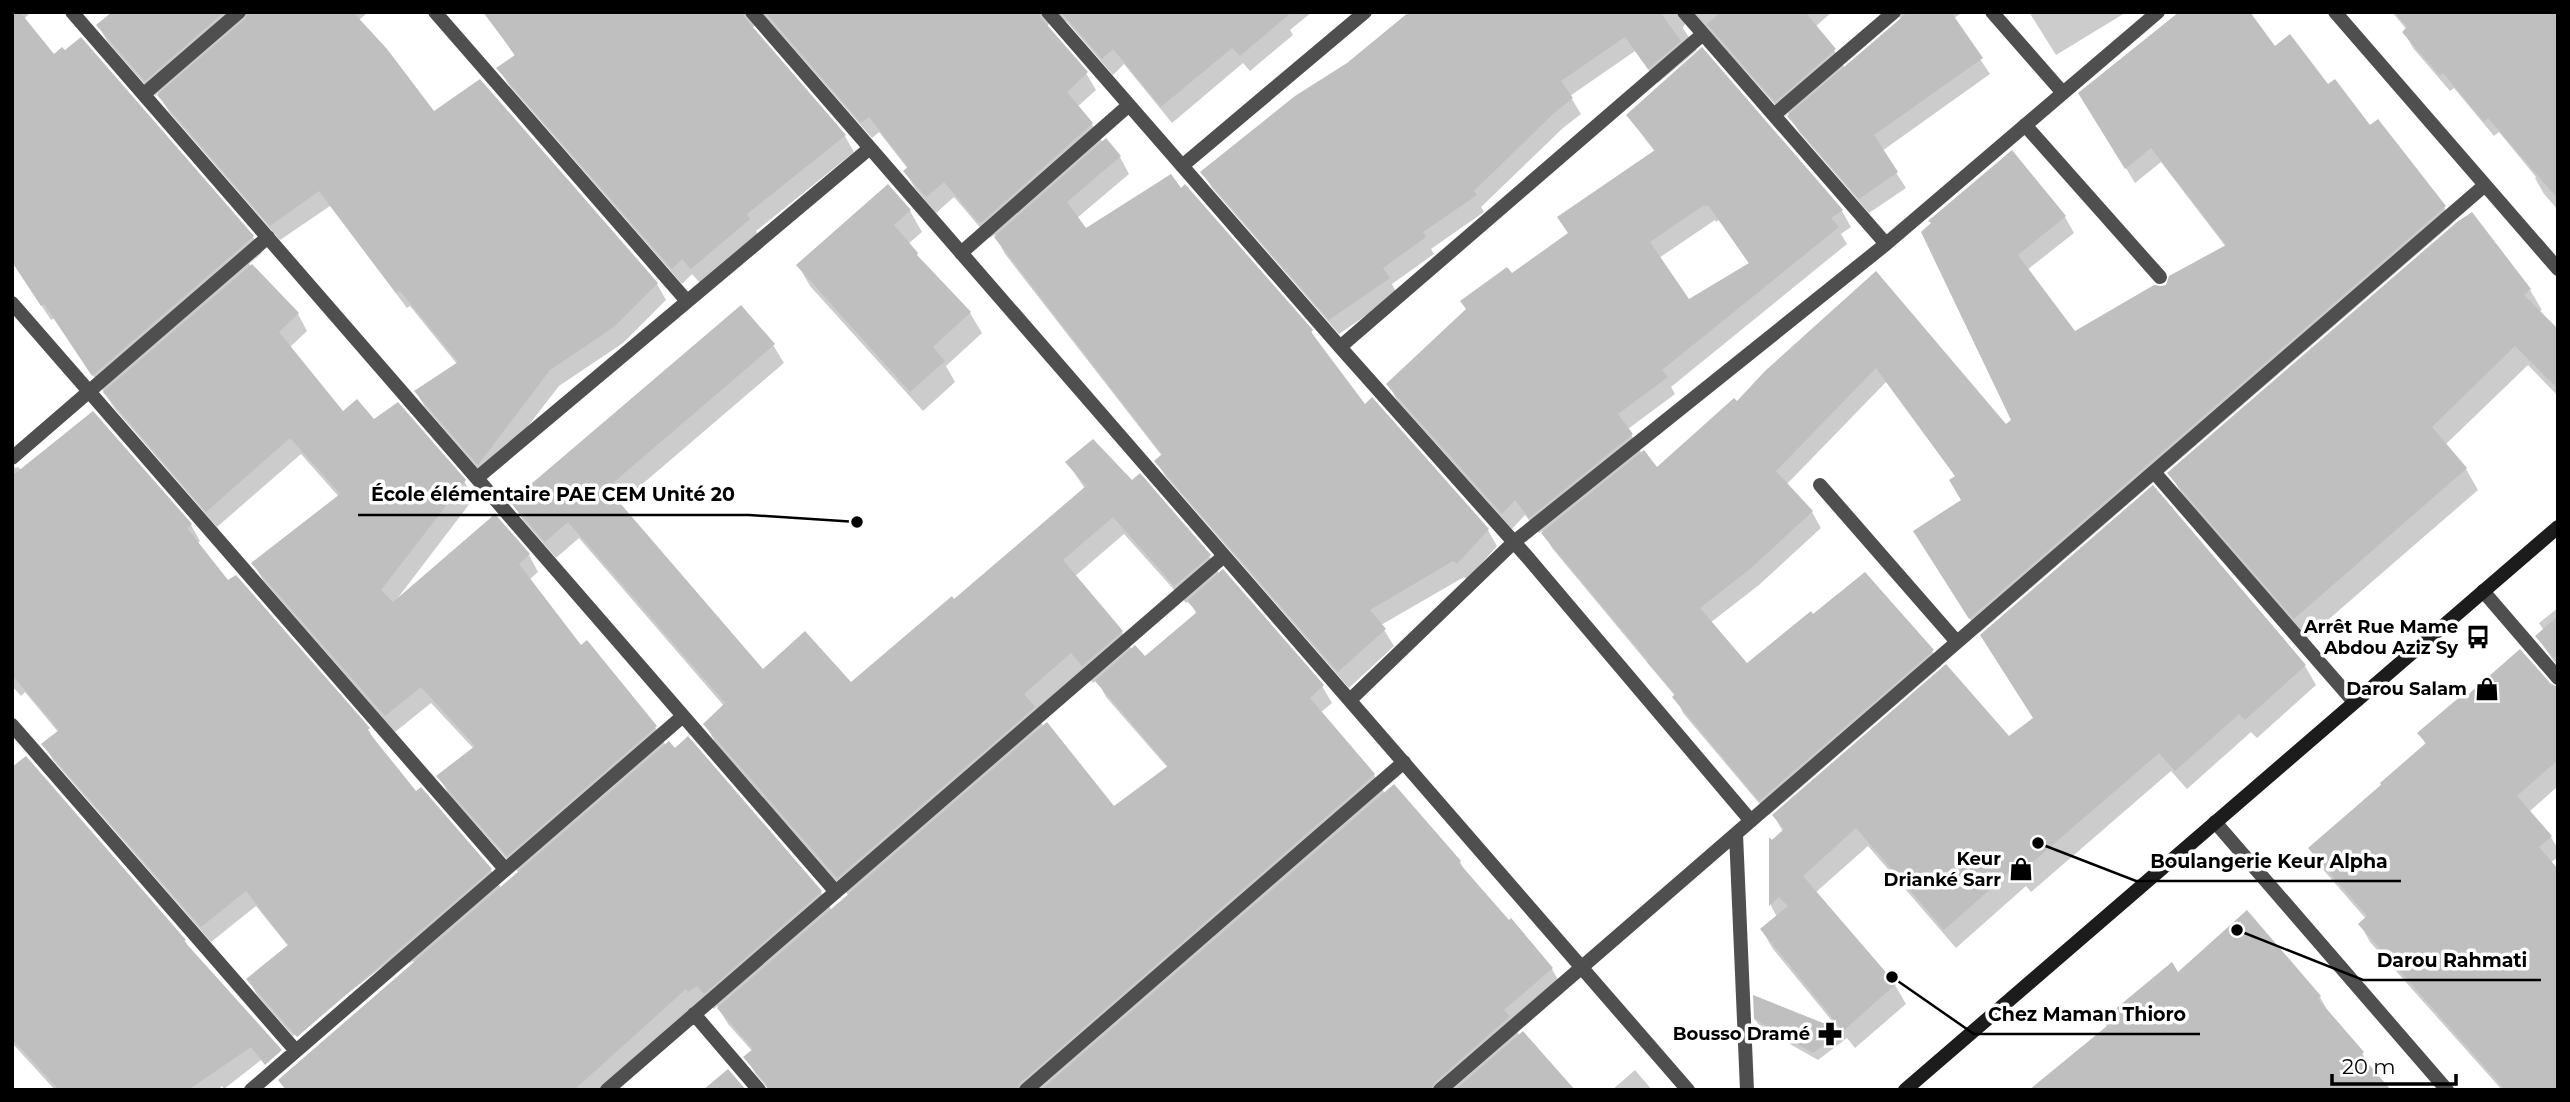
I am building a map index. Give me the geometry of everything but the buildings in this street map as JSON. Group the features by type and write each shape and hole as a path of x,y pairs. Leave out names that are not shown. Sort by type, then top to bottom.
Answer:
{"street":[{"path":"72,12 836,892"},
{"path":"144,94 239,12"},
{"path":"435,12 686,300"},
{"path":"751,12 1688,1090"},
{"path":"1048,12 1340,348 1514,542 1751,821"},
{"path":"1182,166 1365,12"},
{"path":"1684,12 1886,244"},
{"path":"1774,115 1894,12"},
{"path":"1992,12 2063,93"},
{"path":"1350,700 1514,542 1886,244 2158,12"},
{"path":"2335,12 2558,269"},
{"path":"1340,348 1703,34"},
{"path":"961,253 1129,105"},
{"path":"2025,125 2161,276"},
{"path":"477,478 870,148"},
{"path":"1440,1090 2485,185"},
{"path":"12,458 268,237"},
{"path":"12,303 505,869"},
{"path":"2154,472 2354,702"},
{"path":"1820,485 1957,642"},
{"path":"1905,1090 2558,527"},
{"path":"607,1090 1224,556"},
{"path":"2483,591 2558,678"},
{"path":"251,1090 683,716"},
{"path":"12,725 296,1051"},
{"path":"1026,1090 1404,762"},
{"path":"2214,822 2447,1090"},
{"path":"1736,834 1747,1090"},
{"path":"694,1014 759,1090"}],"place":[{"name":"École élémentaire PAE CEM Unité 20","path":"857,522"},
{"name":"Arrêt Rue Mame Abdou Aziz Sy","path":"2478,637"},
{"name":"Darou Salam","path":"2487,689"},
{"name":"Boulangerie Keur Alpha","path":"2038,843"},
{"name":"Keur Drianké Sarr","path":"2021,869"},
{"name":"Darou Rahmati","path":"2237,930"},
{"name":"Chez Maman Thioro","path":"1892,977"},
{"name":"Bousso Dramé","path":"1830,1034"}]}
